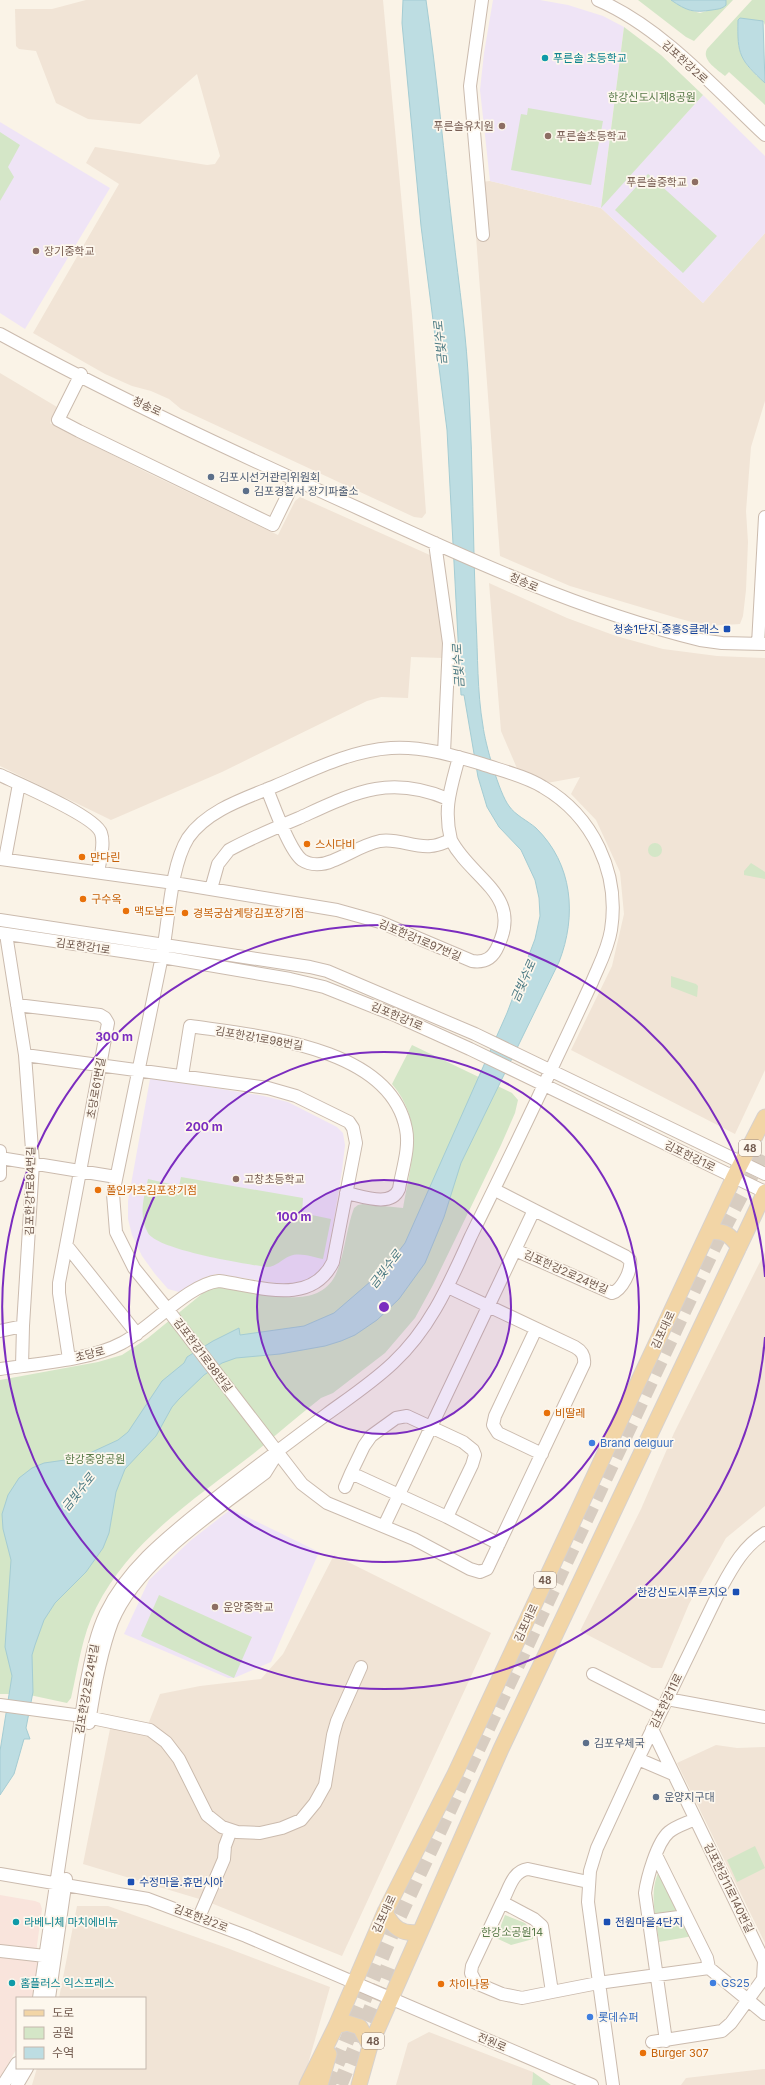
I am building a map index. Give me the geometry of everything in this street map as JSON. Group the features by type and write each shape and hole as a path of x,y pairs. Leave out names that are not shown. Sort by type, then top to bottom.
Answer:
{"main road":[{"name":"김포대로","path":"307,2085 336,2026 353,1982 385,1912 455,1774 708,1232 734,1177 765,1118"},
{"name":"48","path":"359,2085 370,2046 501,1749 765,1192"},
{"path":"708,1232 718,1231 728,1233 739,1247"},
{"path":"385,1912 392,1924 398,1930 410,1934 420,1932"},
{"path":"320,2085 336,2026 347,2023 360,2027 370,2046"}],"street":[{"path":"482,0 470,86 482,235"},
{"name":"김포한강2로","path":"598,0 627,14 648,29 671,48 765,135"},
{"name":"청송로","path":"0,331 80,376"},
{"name":"청송로","path":"0,334 80,376 268,463 295,480 439,546 551,594 685,637 722,643 762,644"},
{"path":"80,376 58,420 273,525 295,480"},
{"path":"762,644 765,517"},
{"path":"439,546 449,643 444,753"},
{"path":"163,951 174,883 181,852 186,841 195,829 214,814 267,789 331,762 366,751 400,748 444,753 521,776 541,785 561,799 583,820 600,848 610,880 613,906 610,938 544,1084"},
{"name":"김포한강1로97번길","path":"174,883 361,915 472,961 480,962 488,959 495,952 506,925 505,916 499,897 460,854 451,840 446,812 448,799 461,758"},
{"path":"0,775 96,824 102,840 98,872"},
{"path":"19,784 3,859 174,883"},
{"path":"211,889 214,874 223,856 237,846 345,797 378,788 401,787 420,789 448,799"},
{"path":"267,789 282,825 298,855 302,860 316,864 332,861 360,848 380,841 398,841 430,846 451,840"},
{"name":"김포한강1로","path":"0,920 163,951 324,987 397,1016 470,1049 765,1192"},
{"name":"김포한강1로","path":"3,934 310,967 327,971 475,1034 765,1174"},
{"name":"김포한강1로84번길","path":"3,934 25,1055 33,1163 22,1366"},
{"name":"김포한강1로98번길","path":"163,951 113,1194 113,1211 116,1232 134,1268 189,1336 277,1452"},
{"name":"초당로61번길","path":"17,1005 100,1015 105,1018 108,1023 59,1293 69,1359"},
{"name":"김포한강1로98번길","path":"182,1076 190,1026 286,1041 313,1048 377,1079 394,1097 400,1108 407,1130 407,1142 399,1189 396,1195 388,1200 346,1193"},
{"path":"25,1055 282,1091 349,1122 353,1128 356,1143 346,1193"},
{"name":"김포한강2로24번길","path":"61,1884 86,1716 92,1653 105,1616 119,1591 142,1562 170,1534 394,1362 428,1323 448,1287 544,1084"},
{"path":"0,1175 0,1155 33,1163 116,1177"},
{"name":"김포한강2로24번길","path":"495,1190 628,1258 630,1260 630,1266 621,1287 616,1292 607,1292 515,1250"},
{"name":"초당로","path":"0,1369 69,1359 112,1348 137,1334 192,1292 211,1282 219,1281 287,1291 301,1290 317,1283 324,1277 333,1262 346,1193"},
{"name":"김포한강2로24번길","path":"384,1526 534,1210"},
{"path":"67,1246 137,1334"},
{"path":"277,1452 302,1484 319,1499 432,1548 477,1572 487,1569 584,1364 585,1359 580,1350 448,1287"},
{"path":"0,1331 23,1326"},
{"path":"536,1329 495,1416 493,1425 498,1433 542,1454"},
{"path":"345,1487 367,1441 396,1418 407,1416 470,1446 475,1455 472,1465 448,1517"},
{"path":"352,1473 448,1517 498,1544"},
{"name":"김포한강11로","path":"613,2085 588,1902 588,1882 597,1848 652,1729 736,1560 746,1548 765,1533"},
{"path":"0,1705 86,1716 150,1730 166,1742 180,1759 207,1815 222,1827 237,1832 260,1833 282,1828 302,1820 325,1785 333,1735 352,1684 361,1667"},
{"path":"592,1674 665,1704 720,1703 765,1717"},
{"name":"김포한강11로140번길","path":"652,1729 764,1960 763,1978 731,2023 722,2031 652,2042"},
{"path":"638,1759 673,1774"},
{"path":"666,2041 645,1893 648,1874 665,1836 670,1831 695,1819"},
{"path":"199,1917 224,1859 225,1846 231,1830"},
{"path":"656,1856 707,1958 709,1968 765,2014"},
{"path":"588,1882 528,1869 520,1870 515,1875 472,1966 472,1977 476,1983 513,1998 522,1998 598,1983 709,1968"},
{"name":"김포한강2로","path":"0,1874 25,1877 148,1899 199,1917 392,1998"},
{"path":"39,1997 45,1956 61,1884"},
{"path":"49,1997 61,1884"},
{"path":"502,1902 538,1921 542,1926 552,1992"},
{"path":"649,1921 686,1916"},
{"path":"0,1951 45,1956"},
{"name":"전원로","path":"392,1998 592,2085"},
{"path":"3,2085 16,2065"},
{"path":"17,2085 26,2069"}],"shaded area":[{"path":"86,0 383,0 412,314 426,513 422,518 414,517 181,409 169,399 151,391 132,386 105,374 33,333 119,184 86,163 95,147 207,165 215,164 220,156 197,74 140,124 88,119 56,103 36,51 19,49 16,46 15,9 52,9"},
{"path":"493,0 540,0 568,5 603,16 624,27 601,207 703,95 765,156 765,233 703,303 601,208 490,181 480,90 484,53"},
{"name":"장기중학교","path":"0,122 110,188 25,329 0,313"},
{"path":"490,181 601,208 703,303 765,233 765,401 751,447 746,511 748,542 746,590 743,616 740,624 707,626 677,618 570,586 500,556 472,183"},
{"path":"0,373 57,407 50,423 146,472 278,535 295,501 300,497 432,556 444,635 443,658 411,657 408,698 381,697 367,701 222,772 111,820 0,766"},
{"path":"489,583 567,618 616,636 663,649 717,656 765,658 765,1070 735,1134 571,1050 612,966 624,914 620,872 596,820 571,794 580,777 547,783 519,773 501,731"},
{"name":"고창초등학교","path":"154,1078 264,1096 288,1102 337,1127 343,1133 345,1145 342,1171 327,1260 316,1276 310,1280 295,1284 282,1284 216,1274 203,1278 179,1292 168,1289 155,1274 142,1256 132,1235 128,1219 128,1201 150,1079"},
{"path":"765,1252 765,1506 726,1538 689,1604 662,1668 652,1668 580,1631 641,1509 674,1433"},
{"name":"운양중학교","path":"231,1509 319,1552 271,1662 234,1678 228,1678 124,1634 149,1580 190,1541"},
{"path":"334,1555 491,1633 342,1956 206,1901 83,1864 110,1729 147,1727 160,1694 200,1686 261,1679 283,1654"},
{"path":"716,1745 737,1748 765,1747 765,1943 677,1763"},
{"path":"0,1895 35,1901 40,1903 42,1909 37,1945 38,1964 32,1997 16,1997 16,2050 0,2078"},
{"path":"77,1906 108,1906 227,1948 330,1987 302,2085 32,2085 37,2069 146,2069 146,1997 59,1997"},
{"path":"429,2032 533,2072 532,2085 396,2085 408,2043"},
{"path":"765,2069 765,2085 681,2085 686,2078"}],"green space":[{"path":"638,0 671,0 686,9 700,13 726,5 726,0 733,0 694,41 686,37"},
{"path":"752,0 765,0 765,25 763,21 738,20 738,42 745,63 765,83 765,105 729,72 725,76 708,61 706,57 707,49"},
{"name":"한강신도시제8공원","path":"624,27 661,55 703,95 601,208"},
{"path":"528,108 603,121 591,185 511,170 521,114 527,115"},
{"path":"0,132 20,145 8,167 14,177 0,201"},
{"path":"648,174 717,236 683,273 615,210"},
{"path":"655,843 660,845 662,850 660,855 655,857 650,855 648,850 650,845"},
{"path":"751,863 765,872 765,879 744,875 744,871"},
{"path":"671,976 696,984 698,986 697,997 671,987"},
{"name":"한강중앙공원","path":"412,1045 512,1093 518,1100 515,1113 501,1145 433,1285 415,1318 385,1353 333,1393 321,1398 253,1454 166,1522 145,1541 110,1584 91,1618 81,1652 71,1698 67,1703 25,1694 0,1694 0,1380 98,1362 122,1355 148,1338 203,1293 214,1288 279,1297 296,1297 312,1295 325,1288 335,1276 338,1268 354,1208 363,1204 403,1208 412,1159 412,1128 409,1113 392,1084"},
{"path":"181,1177 303,1198 302,1213 331,1219 323,1259 298,1254 287,1257 273,1266 267,1267 203,1255 168,1245 155,1239 148,1233 143,1220 143,1206 148,1179 179,1186"},
{"path":"159,1595 252,1637 234,1678 141,1636"},
{"path":"755,1846 765,1868 737,1882 727,1860"},
{"path":"660,1869 693,1936 659,1942 654,1905 654,1886"},
{"name":"한강소공원14","path":"505,1915 525,1923 534,1935 533,1939 511,1945 496,1938"},
{"path":"533,2072 551,2085 532,2085"}],"water":[{"name":"금빛수로","path":"403,0 426,0 462,312 468,372 479,687 484,734 493,768 505,800 518,815 536,828 548,842 558,858 568,891 568,927 565,945 559,962 461,1163 444,1217 425,1263 399,1299 377,1320 355,1335 341,1341 325,1346 280,1354 236,1358 222,1363 204,1375 179,1399 172,1407 156,1436 125,1469 116,1492 109,1533 103,1548 86,1572 55,1603 44,1620 32,1655 33,1692 26,1728 30,1739 24,1739 14,1774 0,1795 0,1751 12,1676 5,1647 11,1560 3,1529 2,1514 8,1495 19,1478 32,1468 44,1463 79,1458 118,1440 128,1432 162,1381 184,1363 187,1357 213,1341 239,1328 240,1335 304,1326 334,1313 385,1269 405,1243 507,1013 535,939 540,916 539,898 535,880 521,850 499,827 487,807 478,777 464,695 461,695 447,430 421,226 402,23"},
{"path":"671,0 726,0 726,5 718,9 695,11 681,7"},
{"path":"740,18 763,21 765,83 750,68 742,56 738,41 738,20"}],"tunnel":[{"path":"328,2085 397,1921 714,1247 765,1149"},
{"path":"340,2085 388,1967"}],"place":[{"name":"푸른솔 초등학교","path":"545,58"},
{"name":"푸른솔유치원","path":"502,126"},
{"name":"푸른솔초등학교","path":"548,136"},
{"name":"푸른솔중학교","path":"695,182"},
{"name":"장기중학교","path":"36,251"},
{"name":"김포시선거관리위원회","path":"211,477"},
{"name":"김포경찰서 장기파출소","path":"246,491"},
{"name":"청송1단지.중흥S클래스","path":"727,629"},
{"name":"스시다비","path":"307,844"},
{"name":"만다린","path":"82,857"},
{"name":"구수옥","path":"83,899"},
{"name":"맥도날드","path":"126,911"},
{"name":"경복궁삼계탕김포장기점","path":"185,913"},
{"name":"고창초등학교","path":"236,1179"},
{"name":"폴인카츠김포장기점","path":"98,1190"},
{"name":"비딸레","path":"547,1413"},
{"name":"Brand delguur","path":"592,1443"},
{"name":"한강신도시푸르지오","path":"736,1592"},
{"name":"운양중학교","path":"215,1607"},
{"name":"김포우체국","path":"586,1743"},
{"name":"운양지구대","path":"656,1797"},
{"name":"수정마을.휴먼시아","path":"131,1882"},
{"name":"라베니체 마치에비뉴","path":"16,1922"},
{"name":"전원마을4단지","path":"607,1922"},
{"name":"홈플러스 익스프레스","path":"12,1983"},
{"name":"GS25","path":"713,1983"},
{"name":"차이나몽","path":"441,1984"},
{"name":"롯데슈퍼","path":"590,2017"},
{"name":"Burger 307","path":"643,2053"}]}
